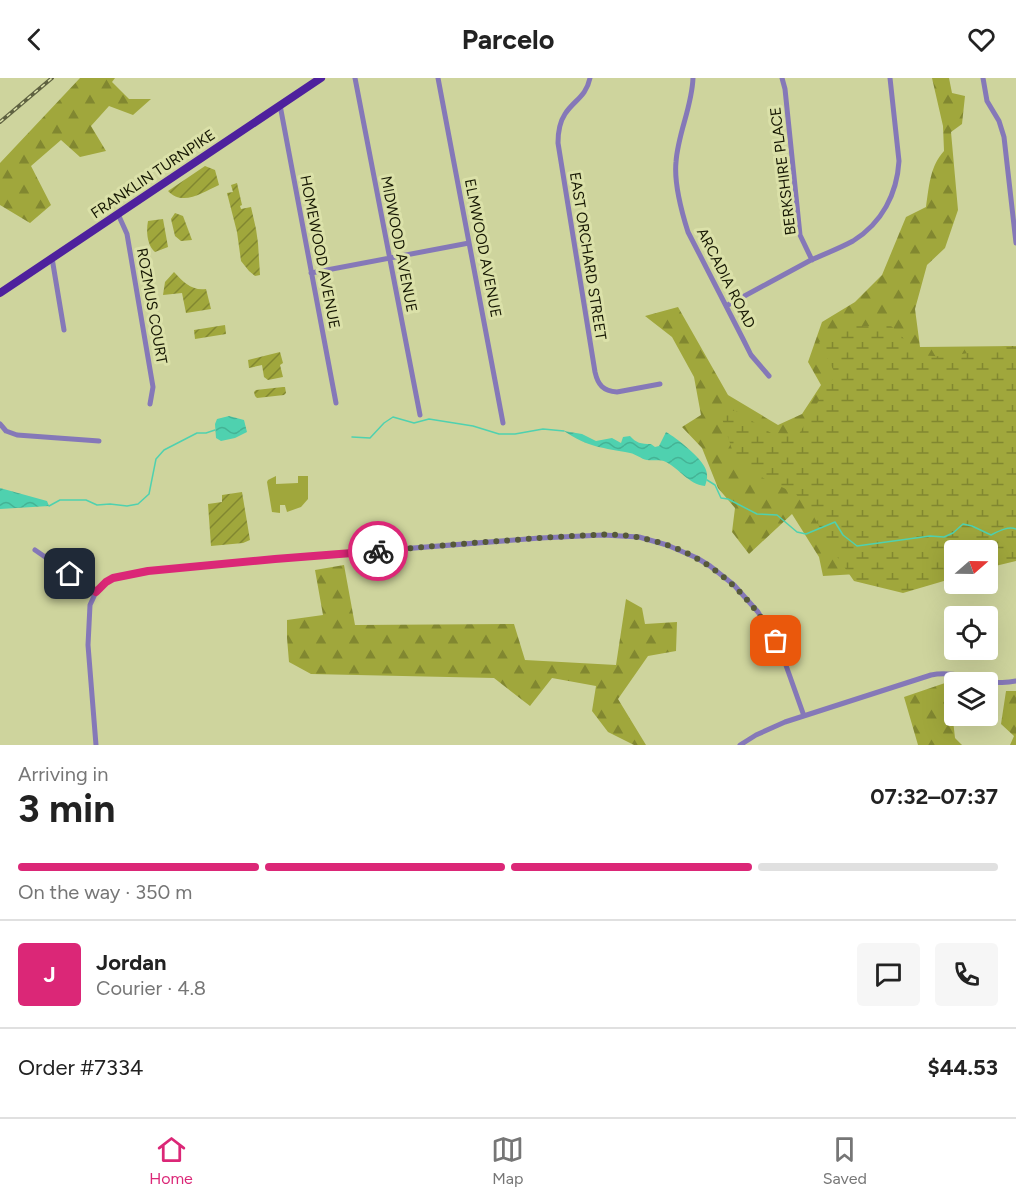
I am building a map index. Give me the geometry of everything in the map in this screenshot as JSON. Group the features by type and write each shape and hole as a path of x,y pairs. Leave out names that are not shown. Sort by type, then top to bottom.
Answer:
{"main road":[{"name":"FRANKLIN TURNPIKE","path":"0,292 321,78"}],"street":[{"name":"MIDWOOD AVENUE","path":"355,78 420,416"},
{"name":"ELMWOOD AVENUE","path":"438,78 503,423"},
{"name":"EAST ORCHARD STREET","path":"590,78 585,93 562,119 558,143 595,372 599,384 609,391 617,392 660,384"},
{"name":"ARCADIA ROAD","path":"693,78 691,97 675,160 675,172 684,217 688,232 751,355 769,376"},
{"name":"BERKSHIRE PLACE","path":"782,78 800,235 812,260"},
{"path":"726,306 851,242 868,230 882,215 893,193 899,161 890,78"},
{"path":"983,78 987,101 1005,137 1016,243"},
{"name":"HOMEWOOD AVENUE","path":"280,105 336,403"},
{"name":"ROZMUS COURT","path":"118,214 127,234 132,258 153,387 150,404"},
{"path":"312,273 469,243"},
{"path":"52,258 64,330"},
{"path":"0,424 6,431 16,435 99,441"},
{"path":"96,745 88,645 90,605 96,592 113,578 171,568 540,538 603,535 639,537 667,545 697,558 724,577 749,601 767,624 776,641 804,716"},
{"path":"35,550 96,592"},
{"path":"740,745 773,727 940,673 1003,683 1016,681"}],"green space":[{"path":"80,78 115,78 112,82 129,99 151,99 133,115 109,106 91,126 106,151 80,157 61,140 31,166 51,205 30,223 0,205 0,163"},
{"path":"932,78 949,78 952,93 965,96 962,124 951,132 958,210 945,248 927,265 915,309 920,347 1016,346 1016,545 998,548 998,540 944,540 944,552 857,574 823,576 819,557 792,514 749,554 732,532 735,508 718,488 702,448 682,427 701,415 694,377 672,337 645,316 678,307 728,395 778,425 802,414 821,385 808,362 822,322 855,302 882,275 906,217 926,207 933,170 944,151 943,126"},
{"path":"205,166 215,170 219,185 187,198 174,196 168,191"},
{"path":"237,183 241,209 251,207 258,243 260,275 255,276 241,261 237,232 227,193 233,192 231,185"},
{"path":"175,213 183,216 192,240 181,241 175,236 171,219"},
{"path":"163,219 168,247 155,252 148,238 148,221"},
{"path":"174,272 192,287 206,289 211,309 186,313 182,293 163,295 165,282"},
{"path":"225,325 226,334 195,339 194,330"},
{"path":"851,326 891,326 914,348 930,356 1016,346 1016,561 998,565 998,540 944,540 944,581 903,593 854,581 829,545 806,502 736,462 719,409 736,411 771,433 799,434 836,375 819,342"},
{"path":"280,352 283,377 268,380 264,377 262,365 249,368 248,360"},
{"path":"285,387 284,395 257,398 254,392 256,390"},
{"path":"276,476 276,484 298,483 298,476 308,476 308,499 301,507 287,512 285,505 280,505 280,513 272,512 267,482"},
{"path":"242,492 250,540 243,543 211,546 208,504 222,502 222,495"},
{"path":"344,565 355,625 514,624 525,660 616,665 626,599 642,608 645,624 677,622 676,651 648,656 618,699 646,745 634,745 608,732 592,711 596,686 552,678 530,706 494,678 311,674 289,662 287,620 323,615 315,570"},
{"path":"944,683 944,726 954,726 955,738 962,745 918,745 904,697"},
{"path":"1006,691 1016,691 1016,745 1010,745 1014,736 1001,724"}],"water":[{"path":"229,416 244,420 247,432 221,441 216,438 215,424 217,419"},
{"path":"564,431 582,434 596,441 612,438 621,443 623,437 630,436 637,442 651,444 655,447 659,446 666,432 689,449 704,465 707,472 705,486 689,479 664,461 647,460 632,454 596,446"},
{"path":"0,488 47,501 49,506 0,509"}],"waterway":[{"path":"352,437 370,438 393,417 414,423 429,419 473,426 499,434 515,434 543,429 564,431"},
{"path":"49,506 60,500 86,500 97,505 138,504 149,494 156,459 164,450 197,433 215,430"},
{"path":"707,480 715,485 721,498 728,499 757,514 777,515 797,532 806,534 835,522 843,535 857,546 930,536 944,537 963,524 991,535 1007,529 1016,529"}],"railway":[{"path":"0,122 52,78"}],"way so far":[{"path":"378,551 527,539 603,535 639,537 682,551 710,566 749,601 767,624 776,641"}],"route":[{"path":"70,574 96,592 113,578 148,571 378,551"}]}
